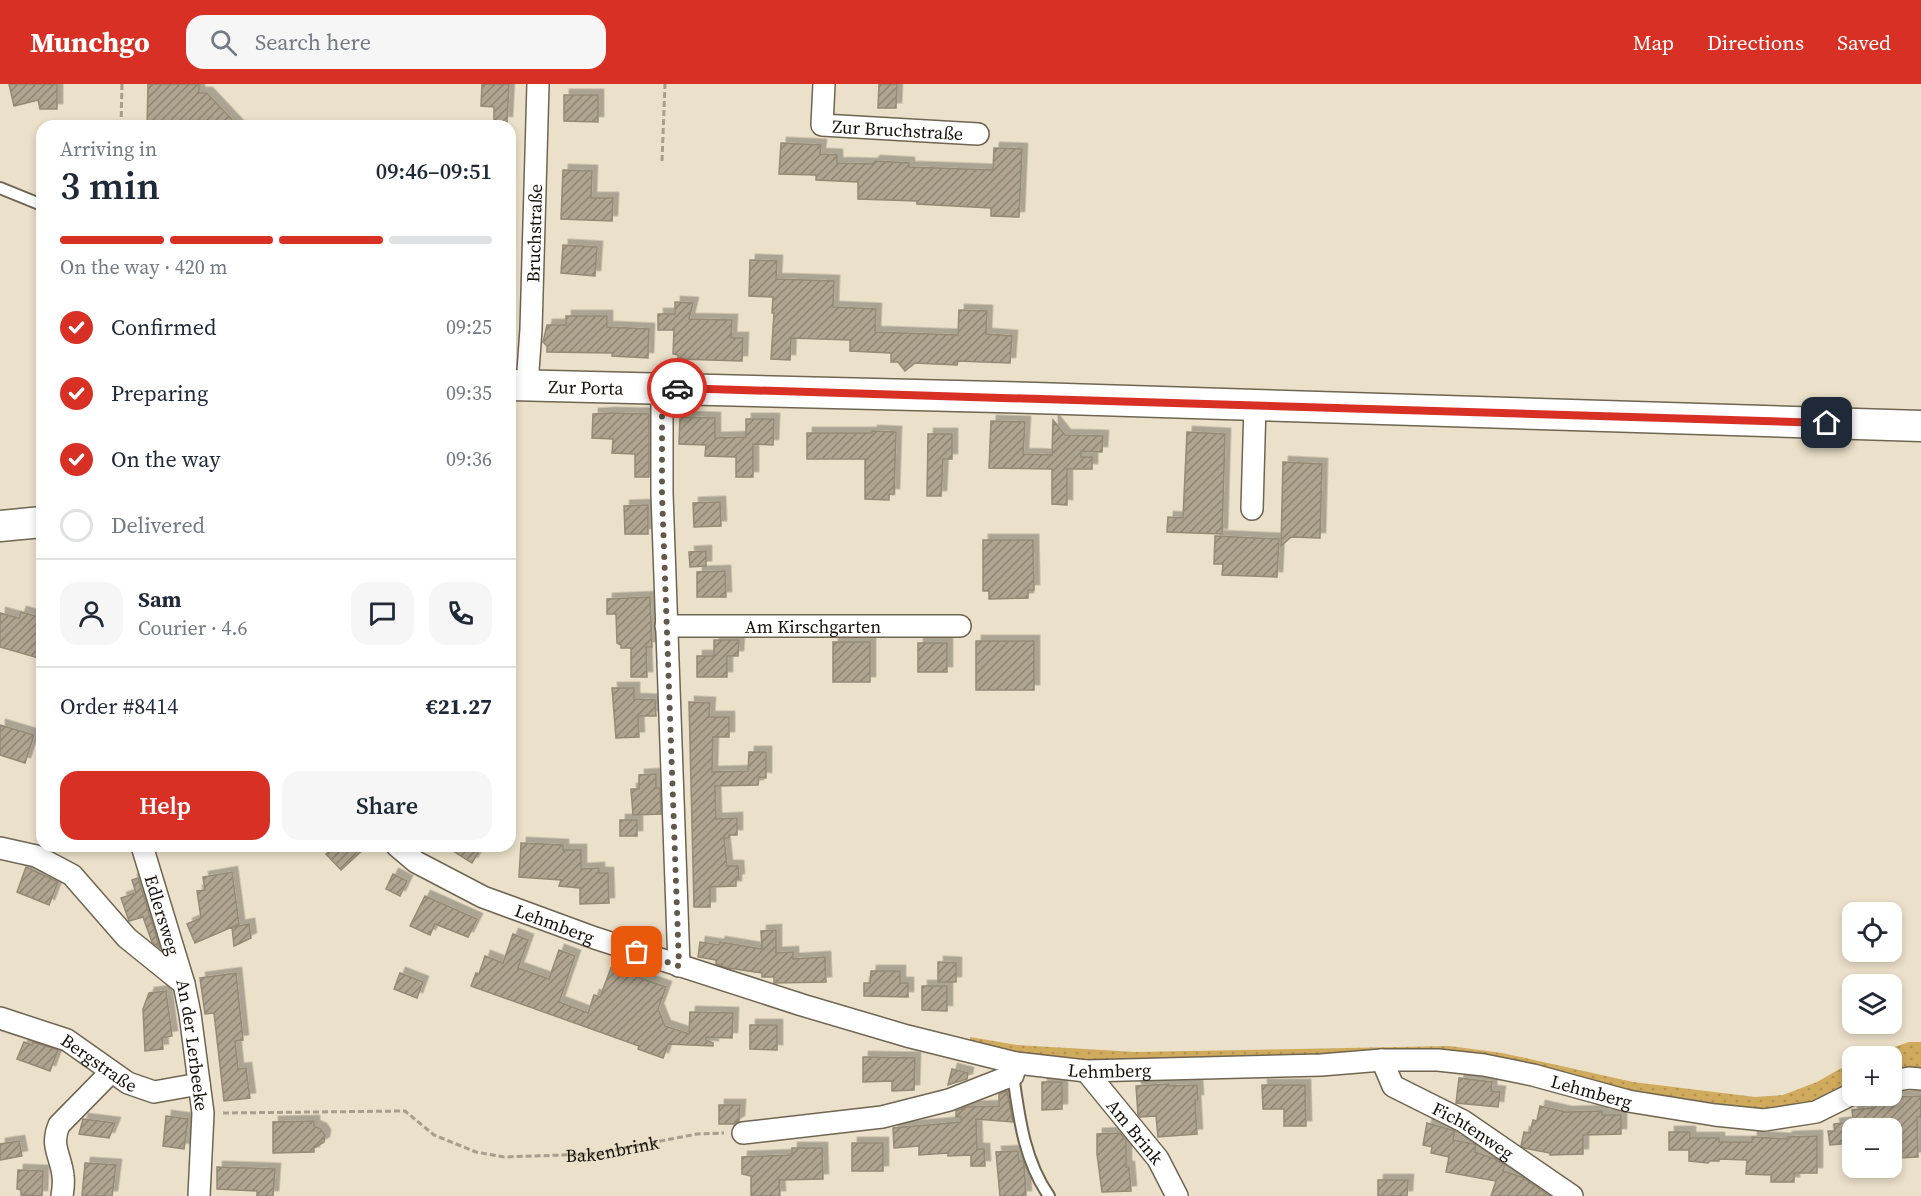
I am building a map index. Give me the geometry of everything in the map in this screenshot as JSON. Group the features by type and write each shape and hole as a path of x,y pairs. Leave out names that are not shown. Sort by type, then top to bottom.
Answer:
{"main road":[{"name":"Zur Porta","path":"518,385 1921,426"},
{"path":"0,526 36,523"}],"street":[{"name":"Bruchstraße","path":"518,385 531,330 538,84"},
{"name":"Zur Bruchstraße","path":"824,84 822,125 978,134"},
{"path":"662,388 662,494 679,966"},
{"path":"1252,509 1255,405"},
{"name":"Am Kirschgarten","path":"666,627 960,626"},
{"name":"An der Lerbeeke","path":"0,848 36,856 72,875 127,938 184,984 203,1113 199,1196"},
{"name":"Edlersweg","path":"144,852 184,984"},
{"name":"Lehmberg","path":"404,852 416,862 483,897 679,966 1014,1069 1086,1071 1438,1060 1484,1065 1533,1075 1628,1101 1715,1115 1764,1120 1816,1112 1842,1099"},
{"name":"Bergstraße","path":"0,1018 67,1040 128,1083 154,1092 199,1084"},
{"name":"Fichtenweg","path":"1382,1060 1393,1086 1463,1121 1572,1196"},
{"path":"743,1133 882,1117 949,1100 1014,1069"},
{"name":"Am Brink","path":"1086,1071 1158,1159 1177,1196"},
{"path":"62,1196 63,1176 54,1146 55,1135 59,1125 111,1072"},
{"path":"1902,1079 1921,1079"}],"lane":[{"path":"0,188 36,203"},
{"path":"1014,1069 1022,1132 1029,1158 1049,1196"}],"path":[{"path":"121,120 122,84"},
{"path":"662,160 665,84"},
{"name":"Bakenbrink","path":"203,1113 405,1111 434,1135 476,1152 504,1157 593,1154 697,1134 743,1133"}],"shaded area":[{"path":"970,1037 1017,1045 1135,1052 1449,1046 1502,1053 1633,1082 1755,1097 1783,1095 1817,1082 1842,1068 1842,1097 1763,1120 1447,1066 1107,1073 970,1054"},
{"path":"1909,1042 1921,1042 1921,1077 1902,1078 1902,1046 1897,1046"}],"building":[{"path":"9,84 57,84 57,109 40,109 38,100 14,106"},
{"path":"148,84 199,84 199,93 207,93 232,120 147,120"},
{"path":"482,84 509,84 507,120 494,120 494,107 481,106"},
{"path":"879,84 897,84 896,108 878,108"},
{"path":"564,95 598,95 598,122 564,121"},
{"path":"781,143 821,145 820,154 837,155 837,163 872,164 875,161 909,163 909,167 993,170 994,148 1022,149 1019,217 991,216 991,208 917,204 917,201 858,199 858,182 816,180 816,175 779,174"},
{"path":"563,170 592,171 591,198 613,198 612,221 561,219"},
{"path":"563,245 597,247 595,276 561,273"},
{"path":"750,260 777,261 776,279 834,281 833,307 876,309 875,332 958,335 959,310 987,311 986,334 1012,336 1010,363 958,361 957,365 915,363 905,371 898,362 891,362 891,353 850,351 850,340 791,338 790,360 771,359 773,297 749,296"},
{"path":"675,302 693,303 689,319 732,320 731,338 743,338 742,361 678,359 678,355 673,354 674,330 658,330 658,314 675,314"},
{"path":"566,316 607,316 607,327 649,329 648,358 612,356 612,353 547,352 547,346 543,342 547,325 566,325"},
{"path":"593,414 649,414 649,477 635,477 635,454 612,453 613,439 592,438"},
{"path":"680,417 715,418 715,438 746,437 746,419 774,419 773,445 753,444 753,477 736,477 736,457 705,456 706,445 679,444"},
{"path":"1053,420 1065,435 1103,436 1102,452 1081,451 1081,457 1092,457 1092,469 1067,469 1067,505 1052,504 1052,469 989,468 991,421 1025,422 1023,454 1052,455"},
{"path":"872,431 896,432 894,494 889,494 889,500 865,499 865,459 807,459 807,433 872,433"},
{"path":"1187,432 1225,434 1222,534 1167,532 1168,517 1183,518"},
{"path":"928,434 952,434 952,459 943,459 941,496 927,496"},
{"path":"1283,462 1322,464 1320,538 1291,537 1281,546"},
{"path":"720,502 721,526 694,527 693,503"},
{"path":"648,505 648,534 625,534 624,506"},
{"path":"1215,536 1279,539 1277,577 1222,575 1223,564 1214,564"},
{"path":"983,540 1033,540 1034,590 1028,590 1028,598 989,599 989,591 983,591"},
{"path":"706,551 706,566 690,567 689,552"},
{"path":"725,571 726,597 697,597 697,572"},
{"path":"650,597 652,647 646,647 647,677 631,677 631,648 621,648 621,645 617,643 616,614 607,614 607,599"},
{"path":"21,612 36,616 36,657 0,647 0,613 19,618"},
{"path":"714,640 739,640 738,656 727,656 727,677 697,677 697,656 714,656"},
{"path":"976,641 1034,641 1034,690 976,690"},
{"path":"833,642 870,642 870,682 833,682"},
{"path":"918,643 947,643 947,672 918,672"},
{"path":"612,688 634,688 634,699 655,700 656,716 638,716 639,737 616,738"},
{"path":"689,702 710,703 709,717 729,717 729,737 713,737 712,772 748,771 749,752 766,752 766,778 759,777 758,785 715,786 716,819 737,818 737,835 724,838 727,866 738,866 739,879 736,879 736,886 710,887 710,907 694,907"},
{"path":"0,725 34,735 25,763 0,755"},
{"path":"656,774 656,788 660,788 661,814 633,815 631,789 639,789 639,775"},
{"path":"620,820 637,820 637,836 620,836"},
{"path":"521,843 563,845 563,850 581,850 581,869 599,868 599,873 608,873 609,903 580,904 580,888 559,886 561,880 519,877"},
{"path":"328,852 360,852 341,870 326,854"},
{"path":"455,852 478,852 472,863"},
{"path":"26,867 58,882 49,905 17,892"},
{"path":"232,872 239,924 233,927 249,924 251,938 234,946 232,927 195,943 187,924 201,918 197,891 205,890 203,877"},
{"path":"393,874 407,881 400,896 386,889"},
{"path":"138,878 160,948 152,942 143,917 129,921 121,898 136,893 132,880"},
{"path":"425,896 477,919 468,937 435,924 430,935 410,926"},
{"path":"776,930 776,953 793,952 793,959 825,957 826,982 774,983 774,977 762,977 762,973 728,968 716,964 716,960 698,957 700,942 719,945 720,942 762,949 761,931"},
{"path":"513,934 528,940 518,968 549,979 559,950 575,956 559,1002 588,1013 594,995 600,997 611,968 666,987 658,1009 665,1026 689,1034 690,1012 733,1013 732,1038 706,1037 706,1040 713,1043 713,1046 668,1044 663,1058 638,1049 639,1046 471,986 476,973 479,974 485,956 503,963"},
{"path":"938,962 956,963 956,982 938,982"},
{"path":"871,971 900,971 900,983 908,983 908,997 864,996 864,983 870,983"},
{"path":"236,973 243,1040 235,1041 238,1069 246,1068 250,1098 224,1101 214,1013 205,1014 200,978"},
{"path":"400,973 423,982 417,998 394,989"},
{"path":"922,986 947,986 947,1011 922,1010"},
{"path":"166,991 172,1036 162,1038 163,1049 145,1051 143,1009 149,993"},
{"path":"750,1025 777,1025 777,1050 750,1049"},
{"path":"24,1042 32,1045 33,1042 58,1050 50,1071 17,1059"},
{"path":"863,1057 915,1058 914,1090 892,1091 892,1081 863,1082"},
{"path":"952,1069 968,1073 967,1079 948,1085"},
{"path":"1459,1078 1492,1082 1491,1091 1500,1092 1498,1107 1456,1103"},
{"path":"1042,1082 1062,1082 1062,1109 1042,1110"},
{"path":"1169,1084 1169,1086 1197,1085 1198,1100 1195,1100 1197,1134 1158,1137 1156,1116 1140,1117 1138,1115 1136,1086"},
{"path":"1262,1085 1305,1085 1306,1126 1284,1126 1284,1109 1263,1109"},
{"path":"1007,1091 1013,1122 976,1119 977,1149 984,1149 985,1166 971,1166 971,1155 948,1156 948,1153 919,1155 919,1146 894,1148 893,1128 961,1122 961,1117 956,1117 956,1111 967,1107 999,1106 999,1094"},
{"path":"1921,1096 1921,1117 1917,1117 1918,1157 1902,1158 1902,1118 1853,1118 1852,1110 1872,1108 1872,1106 1902,1106 1902,1097"},
{"path":"719,1105 740,1105 739,1121 734,1124 719,1124"},
{"path":"1540,1106 1566,1112 1602,1111 1602,1115 1621,1115 1621,1134 1583,1135 1583,1154 1550,1155 1550,1153 1524,1148 1521,1146 1524,1132 1530,1133 1533,1120 1537,1121"},
{"path":"166,1116 188,1119 184,1149 163,1146"},
{"path":"83,1119 115,1123 109,1138 79,1134"},
{"path":"314,1121 314,1126 321,1129 325,1135 324,1142 314,1148 314,1152 273,1153 273,1122"},
{"path":"1427,1123 1455,1131 1453,1140 1476,1145 1475,1152 1495,1159 1505,1165 1503,1171 1522,1177 1550,1196 1491,1196 1496,1181 1446,1172 1449,1157 1431,1153 1432,1147 1423,1145"},
{"path":"1842,1123 1842,1144 1830,1145 1828,1131 1835,1131 1834,1124"},
{"path":"1669,1132 1690,1132 1690,1138 1719,1138 1719,1142 1752,1142 1752,1137 1787,1139 1787,1137 1817,1136 1817,1173 1794,1173 1794,1182 1771,1182 1771,1175 1746,1174 1747,1160 1719,1159 1719,1161 1708,1163 1689,1161 1689,1150 1669,1150"},
{"path":"1120,1133 1126,1140 1126,1167 1129,1167 1131,1191 1102,1192 1097,1134"},
{"path":"19,1141 22,1156 0,1160 0,1144"},
{"path":"852,1143 883,1143 883,1171 852,1171"},
{"path":"792,1148 822,1148 823,1179 779,1180 780,1196 751,1196 751,1176 742,1174 742,1157 792,1155"},
{"path":"1018,1151 1019,1161 1023,1161 1024,1164 1026,1196 1000,1196 996,1152"},
{"path":"85,1163 116,1165 112,1196 82,1196"},
{"path":"217,1167 275,1169 273,1196 257,1196 257,1191 217,1189"},
{"path":"18,1170 43,1171 42,1196 21,1195 21,1190 17,1189"},
{"path":"1378,1180 1408,1180 1407,1196 1378,1196"}],"way so far":[{"path":"637,952 679,966 662,494 662,388 677,388"}],"route":[{"path":"677,388 1827,423"}]}
